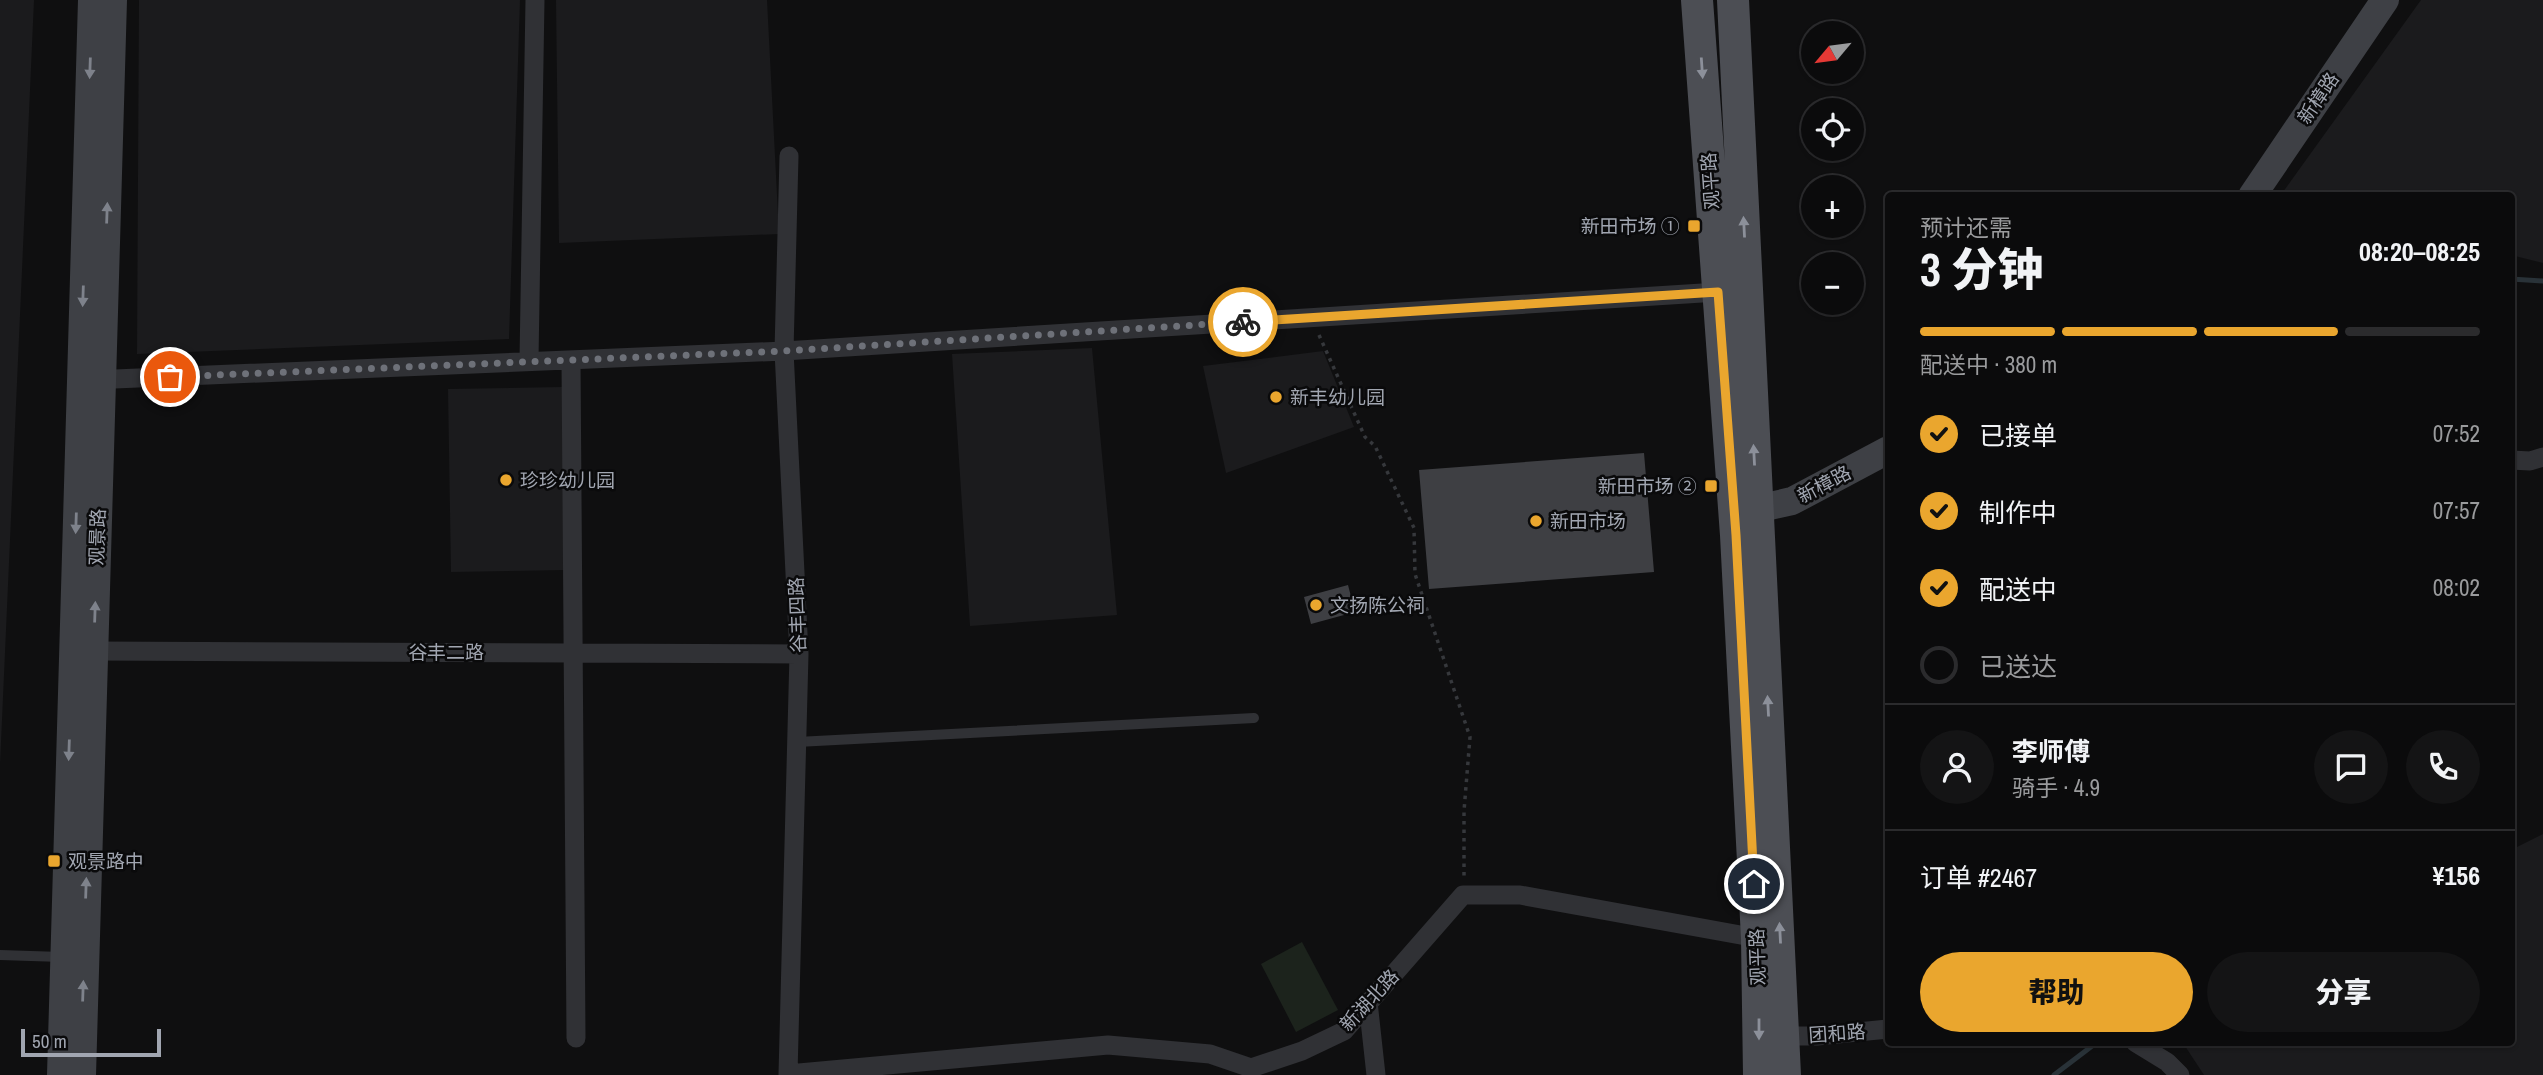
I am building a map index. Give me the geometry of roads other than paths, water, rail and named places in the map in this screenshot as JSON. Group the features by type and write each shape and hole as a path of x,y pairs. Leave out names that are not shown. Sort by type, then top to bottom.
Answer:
{"main road":[{"name":"观平路","path":"1697,0 1736,535 1757,937 1759,1075"},
{"name":"观平路","path":"1733,0 1786,1075"}],"street":[{"name":"观景路","path":"61,1075 74,957 94,651 91,380 92,0"},
{"name":"观景路","path":"82,1075 74,957 91,380 113,0"},
{"path":"529,360 535,0"},
{"name":"新樟路","path":"2255,192 2385,0"},
{"name":"谷丰四路","path":"788,1074 799,654 784,351 789,156"},
{"path":"91,380 784,351 1718,292"},
{"path":"571,361 576,1038"},
{"name":"新樟路","path":"1757,509 1792,501 1885,452"},
{"path":"2515,460 2530,461 2543,457"},
{"name":"谷丰二路","path":"94,651 799,654"},
{"name":"新湖北路","path":"788,1074 837,1072 1108,1045 1210,1054 1251,1068 1302,1051 1344,1031 1463,895 1520,895 1757,937"},
{"path":"1368,1002 1376,1075"},
{"name":"团和路","path":"1786,1036 1817,1037 1885,1029"},
{"path":"2141,1046 2167,1062 2180,1075"}],"lane":[{"path":"797,742 1254,718"},
{"path":"0,956 74,957"}],"waterway":[{"path":"2515,279 2543,281"},
{"path":"2054,1075 2092,1046"}],"place":[{"name":"新田市场 ①","path":"1694,226"},
{"name":"新丰幼儿园","path":"1276,397"},
{"name":"珍珍幼儿园","path":"506,480"},
{"name":"新田市场 ②","path":"1711,486"},
{"name":"新田市场","path":"1536,521"},
{"name":"文扬陈公祠","path":"1316,605"},
{"name":"观景路中","path":"54,861"}]}
